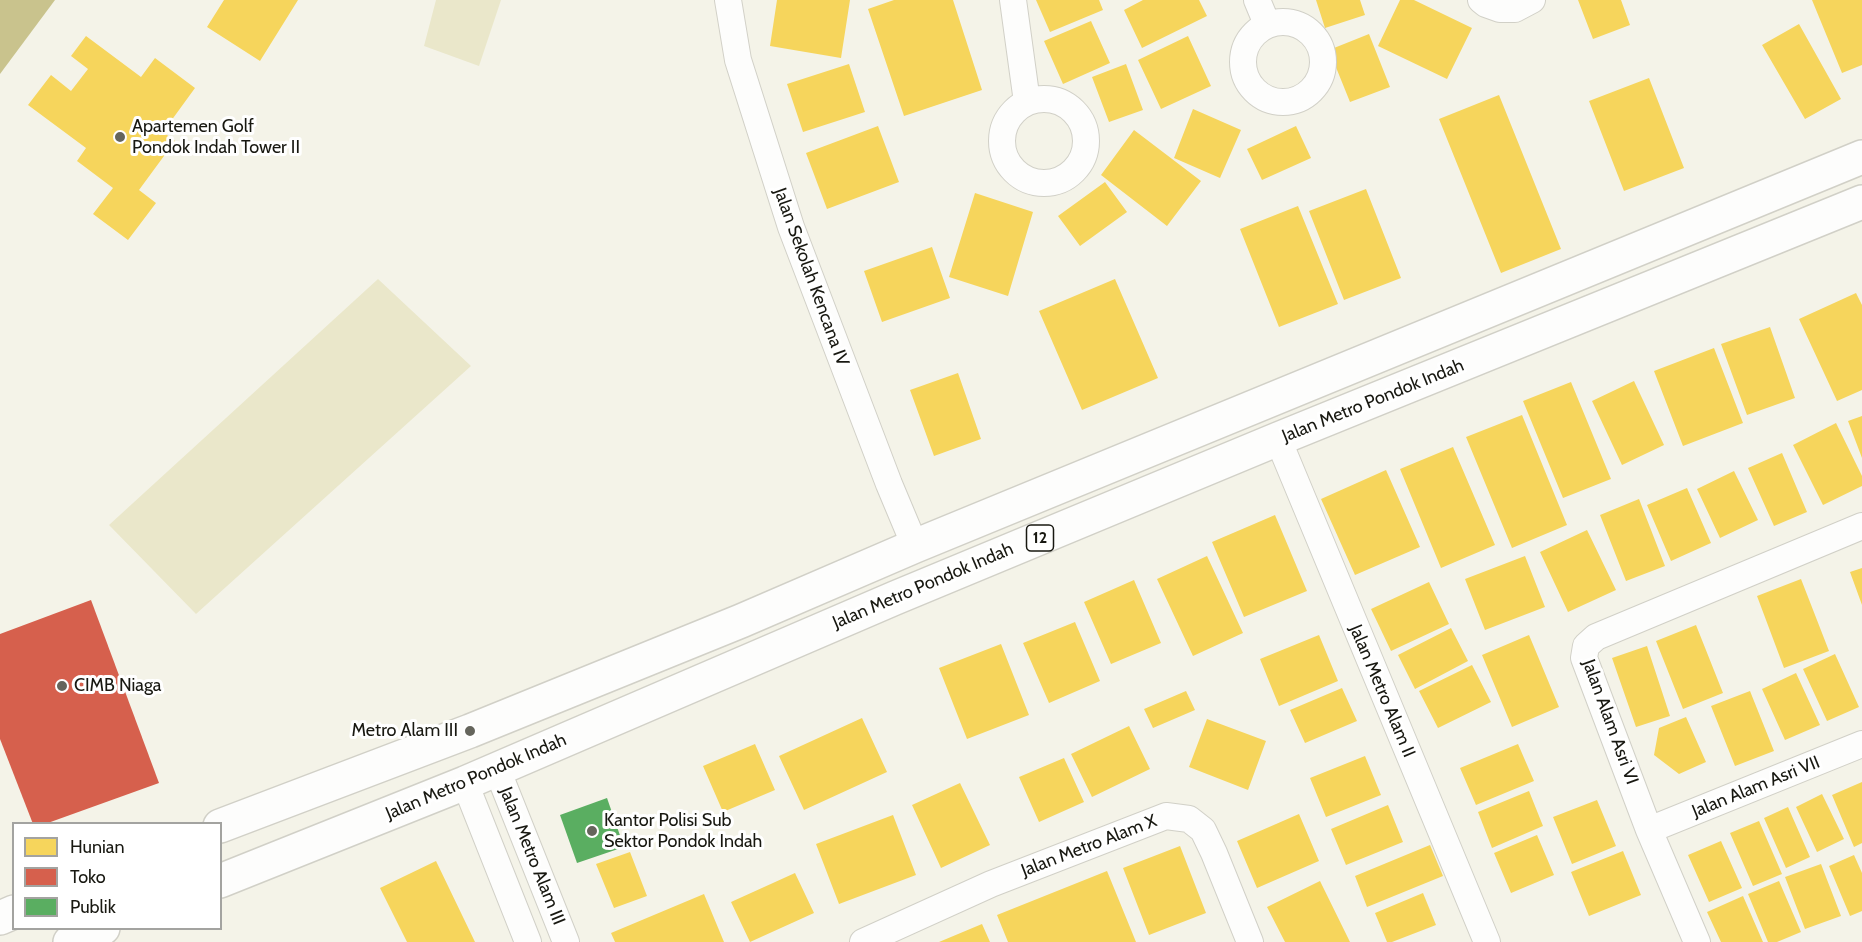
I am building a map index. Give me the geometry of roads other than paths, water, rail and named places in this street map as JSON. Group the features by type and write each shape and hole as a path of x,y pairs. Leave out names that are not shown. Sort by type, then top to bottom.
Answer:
{"highway":[{"name":"12","path":"222,825 470,731 1862,157"},
{"name":"Jalan Metro Pondok Indah","path":"222,880 465,783 895,598 1278,439 1862,202"},
{"path":"69,942 98,930"}],"street":[{"name":"Jalan Sekolah Kencana IV","path":"728,0 738,60 791,227 915,546"},
{"path":"1013,0 1028,102"},
{"path":"1257,0 1267,24"},
{"path":"1481,0 1500,9 1515,9 1532,0"},
{"name":"Jalan Metro Alam II","path":"1278,439 1487,942"},
{"name":"Jalan Alam Asri VI","path":"1697,942 1649,830 1584,658 1586,646 1596,637 1862,526"},
{"name":"Jalan Alam Asri VII","path":"1649,830 1862,744"},
{"name":"Jalan Metro Alam III","path":"497,769 566,942"},
{"name":"Jalan Metro Alam III","path":"465,783 528,942"},
{"name":"Jalan Metro Alam X","path":"863,942 991,884 1166,816 1189,819 1203,830 1250,942"}],"place":[{"name":"Apartemen Golf Pondok Indah Tower II","path":"120,137"},
{"name":"CIMB Niaga","path":"62,686"},
{"name":"Metro Alam III","path":"470,731"},
{"name":"Kantor Polisi Sub Sektor Pondok Indah","path":"592,831"}]}
